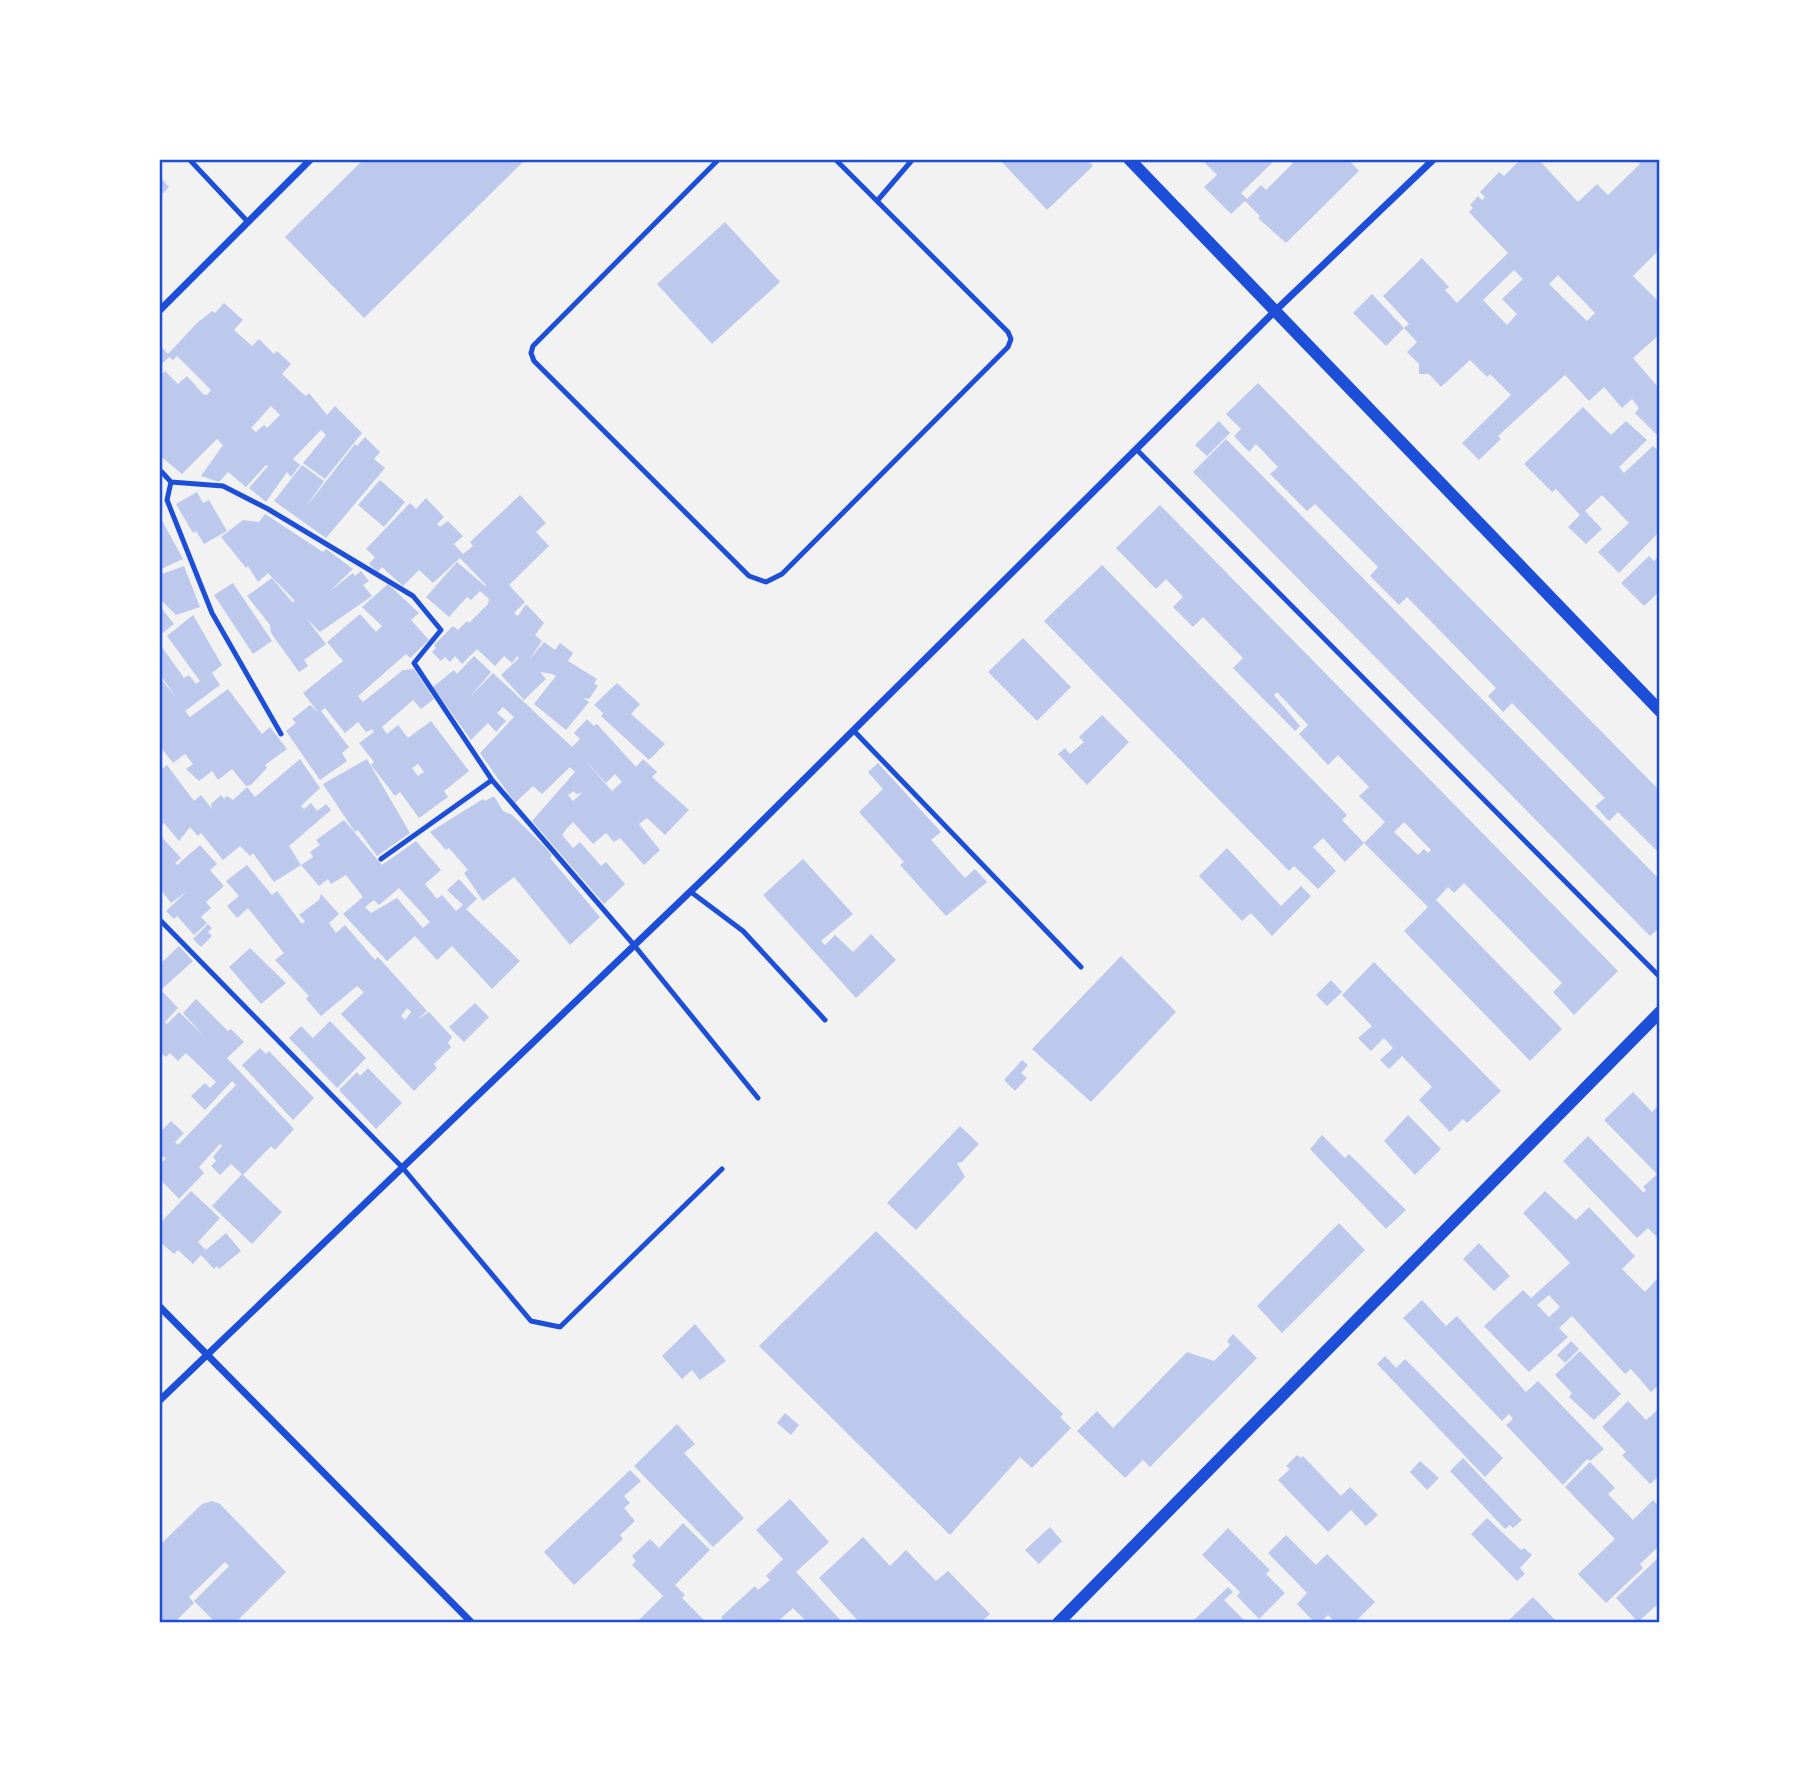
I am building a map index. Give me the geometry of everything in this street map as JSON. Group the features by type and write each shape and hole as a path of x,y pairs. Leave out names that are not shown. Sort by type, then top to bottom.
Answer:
{"street":[{"path":"159,311 311,159"},
{"path":"1129,159 1660,711"},
{"path":"159,1401 691,892 1275,311 1434,159"},
{"path":"1058,1623 1660,1012"},
{"path":"159,1306 472,1623"}],"lane":[{"path":"189,159 248,222"},
{"path":"719,159 533,346 531,354 534,361 749,576 766,582 782,574 1008,347 1011,339 1008,332 835,159"},
{"path":"877,201 913,159"},
{"path":"1136,449 1660,977"},
{"path":"159,469 171,482 223,486 268,509 413,596 442,630 414,663 492,780 634,945 758,1098"},
{"path":"171,482 167,500 212,613 281,734"},
{"path":"853,731 1081,967"},
{"path":"381,859 492,780"},
{"path":"691,892 743,931 825,1020"},
{"path":"159,919 402,1167 531,1321 560,1327 722,1170"}],"building":[{"path":"364,159 526,159 364,318 285,237"},
{"path":"999,159 1087,159 1093,166 1047,210"},
{"path":"1201,159 1276,159 1241,193 1247,199 1261,185 1266,190 1293,163 1289,159 1348,159 1359,171 1286,243 1258,218 1260,216 1245,201 1231,214 1204,187 1217,175"},
{"path":"1521,159 1538,159 1578,202 1597,184 1608,195 1640,164 1636,159 1660,159 1660,249 1633,276 1660,303 1660,334 1633,358 1657,386 1660,383 1660,438 1635,413 1639,408 1632,399 1622,408 1604,387 1589,401 1565,375 1498,436 1501,439 1479,460 1462,443 1511,395 1490,374 1487,377 1470,360 1441,387 1429,374 1419,374 1419,364 1407,352 1417,342 1404,328 1409,324 1383,296 1422,258 1449,287 1445,290 1457,303 1508,253 1469,212 1473,208 1470,205 1478,196 1482,200 1485,197 1480,192 1499,172 1504,176","holes":["1514,270 1523,279 1502,299 1517,314 1507,325 1483,300","1558,275 1595,313 1587,321 1549,284"]},
{"path":"159,176 169,187 159,197"},
{"path":"725,222 780,282 712,344 657,284"},
{"path":"1372,294 1404,328 1386,346 1353,313"},
{"path":"224,303 243,320 234,330 252,346 259,339 274,354 277,351 291,364 282,374 306,396 309,393 327,415 335,406 362,433 325,479 303,463 326,435 321,430 293,459 300,465 291,477 287,472 266,502 249,488 268,466 266,465 246,487 228,472 219,482 201,476 223,445 217,439 182,474 159,455 159,377 165,371 178,384 187,376 203,394 207,395 211,390 177,356 173,360 169,357 160,366 163,369 159,373 159,344 168,354 197,323 212,311 215,313","holes":["271,406 280,415 267,428 264,425 256,432 251,428"]},
{"path":"1258,383 1660,791 1660,854 1618,812 1609,821 1595,806 1605,798 1512,703 1503,712 1488,696 1496,688 1407,597 1399,605 1370,576 1378,567 1315,504 1307,511 1270,474 1278,467 1256,444 1249,452 1234,436 1241,429 1226,414"},
{"path":"1583,407 1611,435 1626,421 1647,440 1619,467 1624,473 1653,446 1660,452 1660,531 1619,573 1598,552 1629,523 1602,495 1585,511 1602,529 1586,544 1568,527 1580,515 1556,489 1552,492 1524,464"},
{"path":"1219,421 1230,433 1207,456 1195,445"},
{"path":"365,437 380,452 374,459 385,468 326,538 274,501 302,465 324,481 306,507 355,444 357,446"},
{"path":"1226,439 1660,880 1660,927 1650,936 1193,472"},
{"path":"380,480 405,502 384,527 358,505"},
{"path":"197,492 203,503 209,500 227,531 204,544 196,531 193,533 176,504"},
{"path":"520,495 546,523 536,532 549,546 509,585 525,602 514,613 518,616 526,604 544,623 535,635 542,641 529,660 544,642 555,650 560,643 573,653 568,661 597,679 594,683 598,686 589,699 583,698 589,702 566,730 534,704 556,676 540,672 546,679 524,700 501,675 519,658 517,656 512,663 504,656 495,666 477,649 462,664 455,656 450,662 445,657 441,661 432,652 436,648 434,645 453,626 458,630 488,604 489,599 480,591 471,600 467,597 449,617 426,597 457,562 486,585 460,558 433,583 419,570 403,586 382,567 378,572 369,564 375,557 366,549 410,503 416,509 426,498 444,517 437,524 440,527 448,521 463,536 454,544 463,554 473,546 470,542"},
{"path":"1160,505 1618,971 1574,1015 1553,992 1562,983 1464,883 1454,893 1448,887 1436,900 1562,1029 1530,1061 1404,931 1428,907 1364,843 1385,822 1359,796 1369,787 1338,755 1328,765 1299,734 1308,725 1277,692 1274,695 1300,726 1295,731 1233,668 1243,658 1203,617 1193,627 1173,607 1183,597 1166,579 1156,589 1116,548","holes":["1404,822 1431,850 1428,853 1424,849 1418,855 1394,832"]},
{"path":"265,514 323,552 326,549 353,569 330,591 353,573 355,576 361,571 369,581 363,585 372,596 320,632 306,618 326,644 304,660 308,666 299,672 271,633 270,625 247,596 272,578 292,602 295,601 268,573 258,582 248,566 246,568 221,537 243,520 259,522"},
{"path":"159,515 183,559 159,570"},
{"path":"1660,555 1660,591 1644,606 1621,583 1649,556 1654,561"},
{"path":"1102,565 1347,815 1342,820 1364,843 1345,862 1323,838 1313,847 1336,871 1318,889 1294,866 1289,871 1044,621"},
{"path":"184,566 200,607 176,615 159,598 159,575"},
{"path":"233,583 272,641 253,654 214,595"},
{"path":"388,584 419,613 411,620 429,640 410,658 406,654 358,696 363,702 403,670 414,669 434,699 421,709 413,700 382,727 387,734 398,725 408,738 431,721 469,771 444,791 448,797 419,818 400,792 395,796 371,765 374,762 359,743 374,732 372,729 366,732 358,722 345,733 325,708 321,711 349,747 342,753 347,761 320,780 286,731 296,723 292,719 310,705 319,713 303,693 343,661 327,642 360,614 376,632 382,626 362,607","holes":["418,764 424,772 418,776 412,768"]},
{"path":"159,605 174,624 159,636"},
{"path":"193,615 222,665 212,673 220,685 185,711 190,717 228,689 262,734 270,727 287,749 265,765 267,768 251,785 246,786 232,769 218,780 212,771 199,781 186,769 193,764 185,754 173,763 159,745 159,677 177,698 159,674 159,643 184,678 189,675 196,684 200,681 167,636"},
{"path":"1023,638 1071,687 1037,721 988,672"},
{"path":"474,656 491,672 470,697 493,673 572,747 580,739 574,733 587,719 594,726 597,724 636,767 643,759 657,772 652,777 689,810 665,835 647,818 639,824 660,850 644,865 620,838 614,842 606,833 593,844 573,822 567,828 562,835 573,848 580,842 601,866 606,862 625,884 604,904 532,821 575,772 570,767 542,794 533,786 515,803 480,753 514,717 503,707 497,713 506,721 496,732 488,723 471,740 433,687 454,670 457,674","holes":["580,755 606,783 615,774 622,782 612,791","574,791 576,794 582,793 573,801 568,795"]},
{"path":"617,683 640,704 631,714 665,744 649,760 601,716 603,713 594,705"},
{"path":"1102,715 1129,742 1087,785 1058,754 1065,748 1070,754 1084,742 1079,737"},
{"path":"300,759 320,788 301,806 304,809 311,803 317,811 326,804 331,810 289,846 301,865 274,882 253,853 250,856 240,846 223,860 201,833 198,836 190,827 179,841 164,823 159,826 159,771 167,765 194,801 201,795 212,809 211,804 221,795 224,799 227,796 233,800 247,787 255,797"},
{"path":"367,759 410,833 377,856 358,830 355,832 323,784"},
{"path":"878,763 941,832 931,840 965,878 975,869 987,882 946,916 900,865 904,862 859,812 883,789 868,772"},
{"path":"494,796 503,811 512,815 546,848 552,856 550,858 600,917 570,945 514,877 483,901 464,873 468,870 449,848 446,850 430,832 483,799 485,801"},
{"path":"344,820 382,865 416,841 441,870 425,884 437,899 442,895 456,911 463,905 447,890 459,879 477,899 466,909 520,961 492,989 452,946 437,960 415,936 387,961 343,914 363,897 346,875 331,884 328,879 319,886 301,865 313,857 310,852 320,845 316,840","holes":["399,888 430,922 423,928 397,898 371,913 365,907 374,900 379,905"]},
{"path":"159,834 181,858 175,863 177,865 200,845 217,864 210,870 224,886 206,902 211,908 201,917 207,923 194,935 177,916 174,919 166,911 187,891 171,903 159,887"},
{"path":"1227,848 1281,906 1301,886 1311,896 1272,936 1251,913 1242,921 1199,876"},
{"path":"803,859 853,914 821,941 825,945 835,935 853,952 871,934 896,960 856,998 763,895"},
{"path":"247,865 272,895 277,891 302,924 305,921 299,915 319,900 321,894 339,914 329,923 336,933 345,925 375,960 378,957 427,1011 417,1020 429,1012 452,1037 448,1043 451,1047 434,1064 437,1068 414,1091 341,1014 364,992 357,986 321,1016 306,999 309,996 275,960 284,953 248,908 237,918 227,906 239,896 226,881","holes":["407,1008 411,1012 405,1020 401,1016"]},
{"path":"208,924 212,928 208,932 212,936 201,947 193,939"},
{"path":"179,946 193,961 161,990 178,1008 165,1022 167,1024 179,1012 203,1035 183,1013 196,999 228,1031 231,1029 244,1042 227,1058 294,1129 275,1150 271,1146 243,1175 282,1212 252,1244 212,1206 242,1174 231,1164 220,1175 211,1166 216,1161 213,1157 222,1146 220,1144 199,1167 204,1173 179,1199 159,1178 159,1165 166,1158 162,1156 159,1159 159,1133 171,1121 184,1133 175,1142 178,1145 236,1085 232,1081 205,1110 191,1096 205,1083 210,1088 216,1082 186,1053 178,1061 170,1053 166,1057 159,1051 159,965"},
{"path":"250,948 286,983 261,1004 229,967"},
{"path":"1121,956 1176,1012 1091,1102 1032,1049"},
{"path":"1374,962 1501,1091 1467,1123 1463,1119 1450,1132 1419,1100 1432,1087 1402,1056 1389,1069 1380,1060 1393,1048 1384,1038 1371,1051 1358,1038 1372,1026 1342,995"},
{"path":"1331,980 1342,992 1327,1006 1316,995"},
{"path":"475,1003 489,1017 464,1042 449,1027"},
{"path":"330,1021 366,1058 337,1088 289,1038 301,1026 313,1038"},
{"path":"260,1048 266,1054 269,1051 314,1098 293,1120 242,1065"},
{"path":"1022,1060 1028,1065 1021,1073 1027,1078 1015,1091 1004,1080"},
{"path":"368,1068 402,1103 376,1129 339,1090 357,1072 360,1076"},
{"path":"1633,1092 1652,1112 1660,1104 1660,1240 1648,1228 1637,1238 1563,1161 1588,1136 1644,1193 1646,1190 1643,1187 1657,1174 1604,1120"},
{"path":"1408,1115 1441,1149 1415,1175 1384,1141"},
{"path":"960,1126 979,1144 962,1162 957,1163 965,1177 916,1230 887,1203"},
{"path":"1322,1135 1345,1158 1349,1154 1406,1210 1386,1229 1310,1149"},
{"path":"191,1191 220,1218 198,1242 206,1250 226,1233 241,1251 219,1269 217,1266 214,1269 201,1255 193,1264 178,1250 174,1254 159,1241 159,1224"},
{"path":"1545,1191 1576,1220 1589,1207 1635,1256 1622,1269 1645,1292 1657,1279 1660,1281 1660,1384 1651,1392 1631,1369 1625,1374 1572,1316 1559,1328 1568,1337 1529,1372 1484,1326 1523,1290 1531,1298 1570,1263 1523,1213","holes":["1549,1295 1560,1307 1549,1317 1537,1305"]},
{"path":"1339,1223 1365,1250 1282,1333 1257,1306"},
{"path":"876,1231 1063,1414 1060,1417 1071,1428 1032,1468 1020,1457 950,1535 759,1346"},
{"path":"1479,1243 1510,1276 1494,1291 1463,1259"},
{"path":"1422,1300 1446,1326 1457,1316 1526,1392 1538,1381 1604,1449 1590,1461 1587,1459 1563,1485 1506,1425 1513,1419 1509,1414 1502,1421 1403,1318"},
{"path":"695,1324 726,1361 700,1380 692,1370 682,1379 662,1356"},
{"path":"1233,1334 1257,1358 1150,1467 1143,1460 1125,1478 1077,1431 1097,1411 1113,1428 1187,1352 1214,1361 1230,1345 1227,1341"},
{"path":"1571,1341 1579,1349 1565,1363 1557,1355"},
{"path":"1580,1351 1621,1394 1594,1420 1569,1397 1572,1393 1555,1375"},
{"path":"1385,1356 1396,1368 1405,1359 1503,1458 1485,1477 1377,1364"},
{"path":"1628,1401 1646,1420 1660,1408 1660,1475 1650,1484 1622,1455 1626,1452 1602,1427"},
{"path":"785,1413 799,1425 791,1435 777,1423"},
{"path":"677,1424 695,1444 684,1453 744,1518 713,1547 634,1466"},
{"path":"1297,1455 1301,1458 1303,1456 1341,1496 1350,1487 1378,1515 1366,1526 1351,1510 1328,1532 1278,1480 1290,1469 1286,1466"},
{"path":"1463,1458 1522,1520 1513,1528 1510,1525 1505,1529 1450,1471"},
{"path":"1420,1461 1439,1478 1427,1490 1410,1472"},
{"path":"1590,1462 1615,1488 1608,1494 1633,1520 1653,1500 1660,1507 1660,1545 1640,1564 1643,1568 1606,1603 1578,1574 1615,1539 1565,1487"},
{"path":"630,1470 641,1481 624,1496 630,1503 624,1508 635,1521 620,1535 623,1539 574,1585 544,1552"},
{"path":"790,1499 829,1542 796,1572 843,1623 808,1623 793,1608 776,1623 726,1623 721,1617 755,1586 758,1590 770,1580 766,1576 783,1559 756,1530"},
{"path":"212,1501 220,1504 286,1572 235,1623 216,1623 194,1601 229,1566 225,1562 189,1597 194,1603 174,1623 159,1623 159,1546 202,1504"},
{"path":"1487,1518 1521,1550 1524,1548 1532,1555 1520,1568 1525,1574 1517,1581 1471,1534"},
{"path":"683,1523 710,1550 675,1585 685,1595 682,1598 707,1623 636,1623 663,1596 632,1565 636,1561 632,1556 650,1539 659,1548"},
{"path":"1050,1527 1062,1541 1039,1564 1025,1550"},
{"path":"1228,1528 1270,1570 1266,1574 1285,1593 1259,1619 1237,1596 1240,1592 1202,1555"},
{"path":"1286,1535 1316,1565 1327,1554 1375,1602 1354,1623 1336,1623 1328,1615 1320,1623 1315,1623 1297,1604 1307,1593 1268,1553"},
{"path":"863,1537 890,1566 906,1550 936,1581 948,1571 990,1614 980,1623 943,1623 940,1620 937,1623 860,1623 819,1578"},
{"path":"1660,1556 1660,1602 1638,1622 1616,1598"},
{"path":"1228,1587 1233,1592 1224,1600 1247,1623 1191,1623"},
{"path":"1533,1597 1558,1623 1506,1623"}]}
